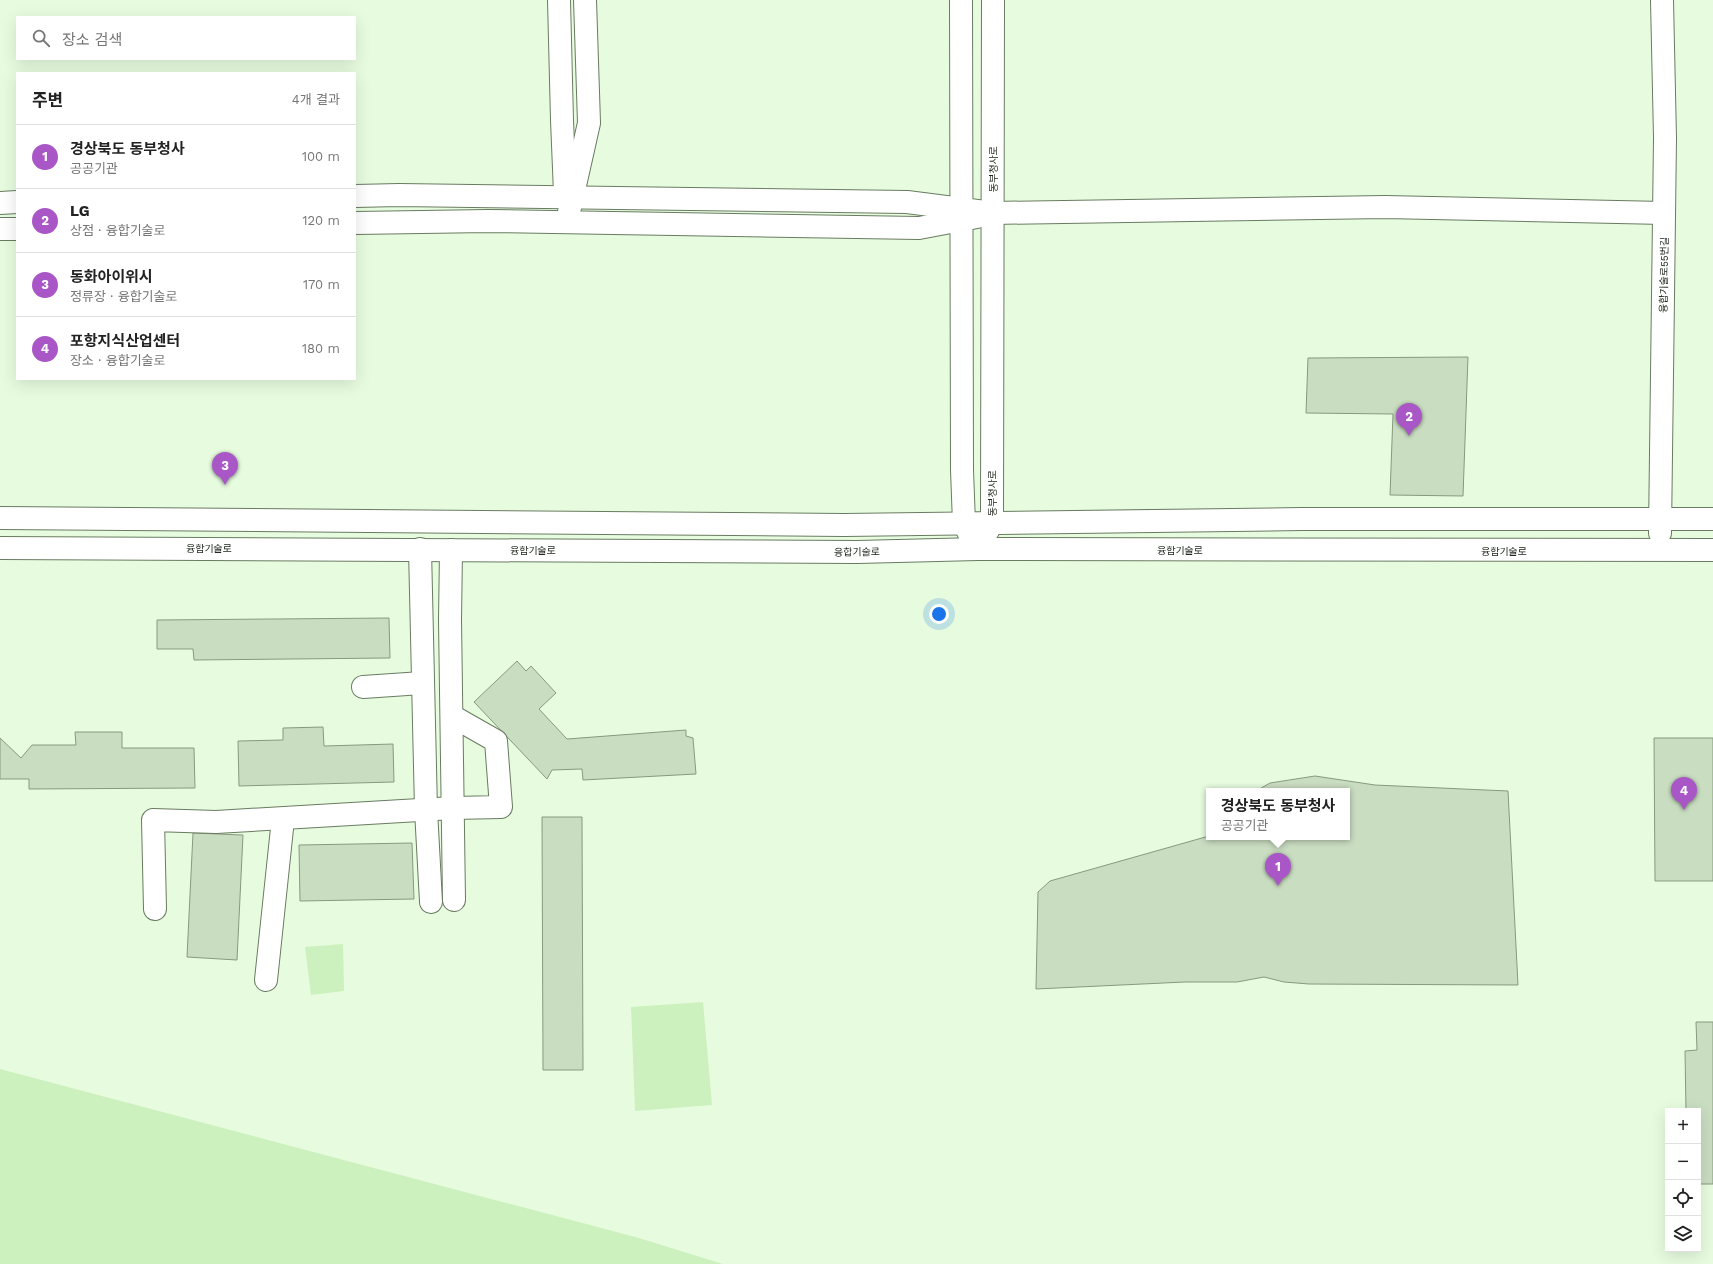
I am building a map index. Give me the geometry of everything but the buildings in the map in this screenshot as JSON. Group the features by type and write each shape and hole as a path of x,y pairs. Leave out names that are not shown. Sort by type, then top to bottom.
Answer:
{"street":[{"path":"559,0 562,120 569,197 567,223"},
{"path":"569,197 589,123 585,0"},
{"path":"961,0 964,523 978,549"},
{"name":"동부청사로","path":"978,549 992,523 993,0"},
{"name":"융합기술로55번길","path":"1660,551 1665,138 1662,0"},
{"path":"356,196 569,197 907,202 962,215"},
{"path":"0,203 16,202"},
{"path":"356,223 488,221 919,228 962,215 993,214 1385,207 1664,213"},
{"path":"0,229 16,228"},
{"path":"0,518 844,525 1302,519 1713,519"},
{"name":"융합기술로","path":"0,548 857,552 978,549 1713,550"},
{"path":"420,549 422,683 426,810 431,902"},
{"path":"451,550 450,620 454,900"},
{"path":"363,687 422,683"},
{"path":"155,909 153,820 216,822 453,808 501,807 496,741 452,716"},
{"path":"266,980 283,819"}],"green space":[{"path":"343,944 344,991 311,995 305,947"},
{"path":"703,1002 712,1105 635,1111 631,1007"},
{"path":"0,1069 639,1238 723,1264 0,1264"}],"place":[{"name":"LG","path":"1409,436"},
{"name":"동화아이위시","path":"225,485"},
{"name":"포항지식산업센터","path":"1684,810"},
{"name":"경상북도 동부청사","path":"1278,886"}]}
